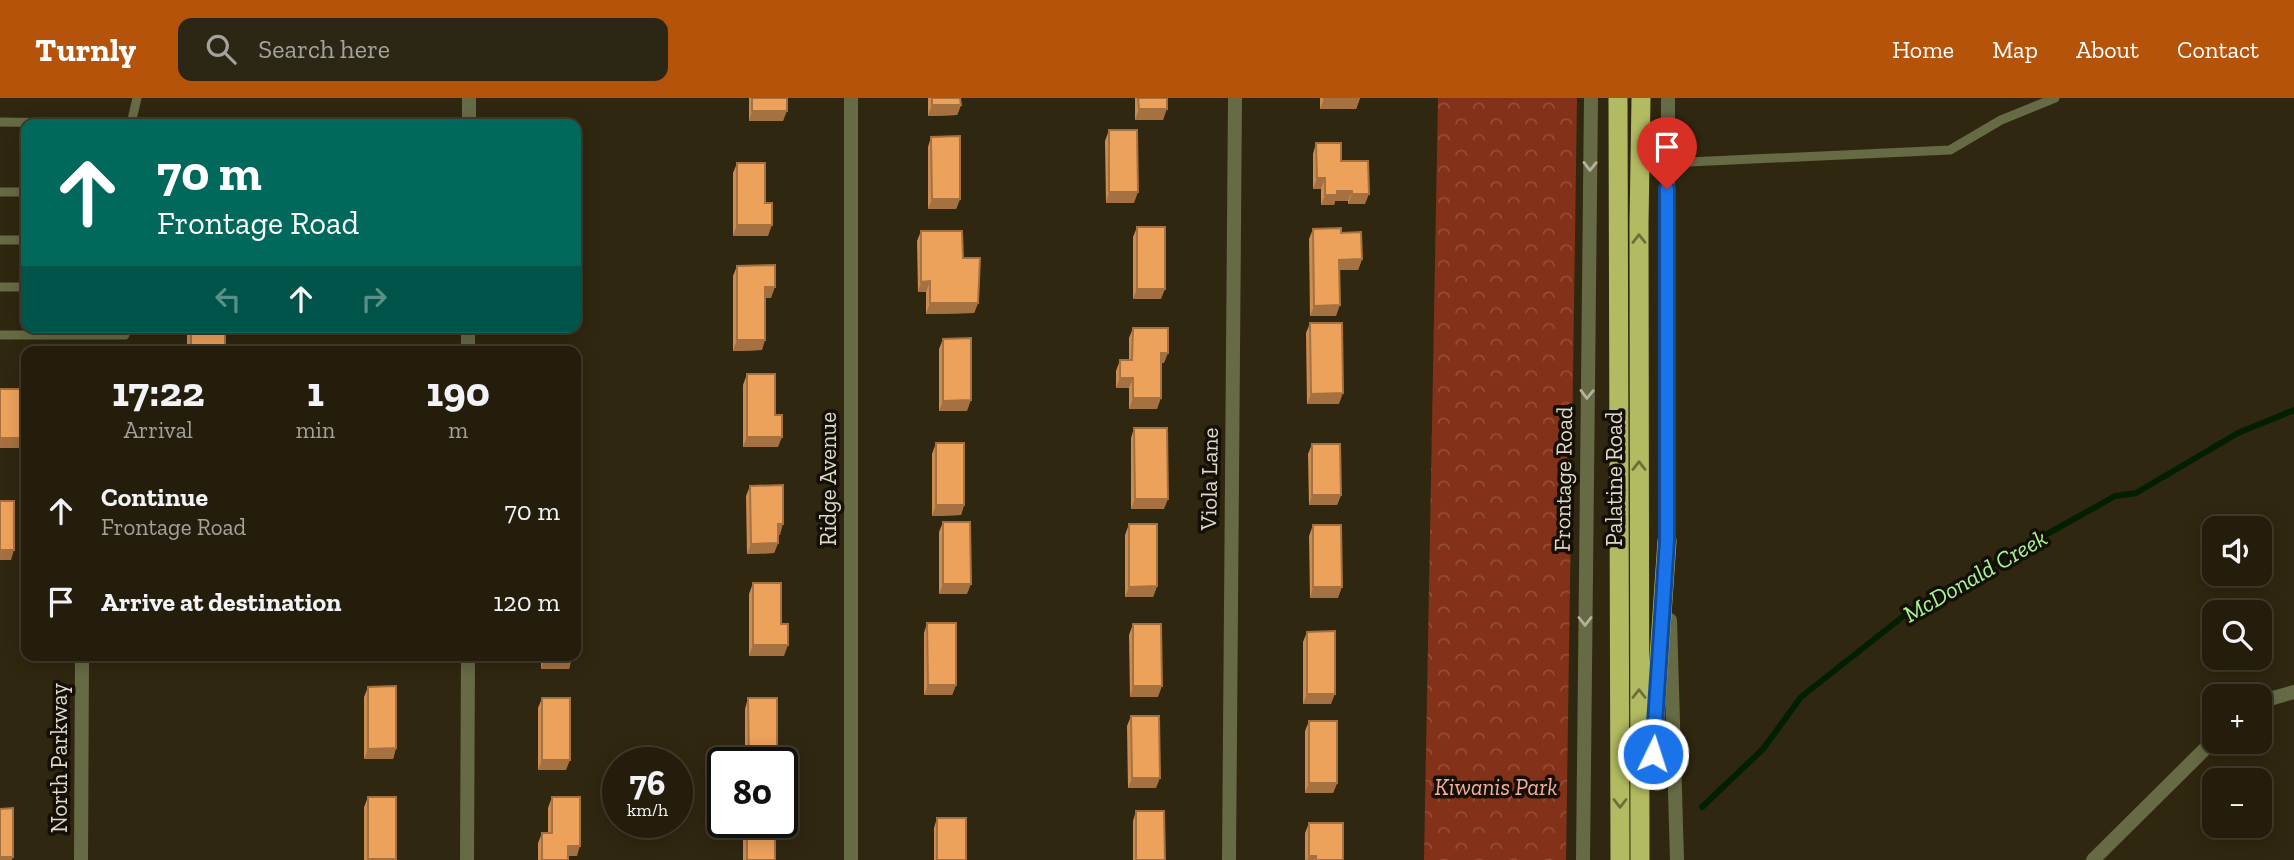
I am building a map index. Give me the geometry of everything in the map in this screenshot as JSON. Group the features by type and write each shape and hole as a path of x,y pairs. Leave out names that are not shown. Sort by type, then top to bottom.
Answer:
{"highway":[{"name":"Palatine Road","path":"1618,98 1620,858"},
{"name":"Palatine Road","path":"1640,860 1641,98"},
{"path":"1646,860 1667,541"}],"street":[{"path":"469,98 469,119"},
{"name":"Ridge Avenue","path":"851,98 851,860"},
{"name":"Viola Lane","path":"1228,860 1235,98"},
{"name":"Frontage Road","path":"1584,860 1591,98"},
{"path":"1668,98 1667,541 1677,860"},
{"name":"North Parkway","path":"81,860 82,661"},
{"path":"467,860 468,661"},
{"path":"2272,698 2294,692"},
{"path":"2093,860 2202,752"}],"lane":[{"path":"134,119 137,98"},
{"path":"1667,163 1950,150 2001,120 2055,98"},
{"path":"0,122 21,122"},
{"path":"0,192 21,191"},
{"path":"0,240 21,240"},
{"path":"0,287 21,287"},
{"path":"0,335 62,333"}],"green space":[{"name":"Kiwanis Park","path":"1438,98 1577,98 1566,860 1424,860"}],"building":[{"path":"752,98 787,98 787,111 752,111"},
{"path":"932,98 960,98 961,105 932,105"},
{"path":"1138,98 1167,98 1167,109 1139,109"},
{"path":"1109,130 1137,130 1138,192 1109,192"},
{"path":"960,136 960,199 932,199 931,137"},
{"path":"1316,143 1341,143 1341,161 1368,161 1369,194 1337,191 1337,195 1325,195 1325,178 1317,178"},
{"path":"737,163 765,163 765,203 772,203 772,225 737,225"},
{"path":"1137,227 1165,227 1165,289 1137,289"},
{"path":"1341,228 1341,233 1361,232 1362,259 1339,260 1340,305 1314,306 1313,229"},
{"path":"921,231 962,231 963,258 980,258 978,303 930,303 930,281 921,282"},
{"path":"775,265 775,287 765,287 765,340 737,340 737,266"},
{"path":"1310,323 1342,323 1343,393 1311,394"},
{"path":"1133,328 1168,328 1168,353 1161,353 1161,398 1133,398 1133,378 1120,378 1120,360 1132,360"},
{"path":"191,333 225,333 225,346 191,346"},
{"path":"971,338 971,400 943,401 943,339"},
{"path":"747,374 775,374 775,415 782,415 782,437 747,437"},
{"path":"0,389 21,389 21,438 0,438"},
{"path":"1134,428 1167,428 1168,499 1135,499"},
{"path":"936,443 964,443 964,505 936,505"},
{"path":"1312,444 1340,444 1341,495 1312,495"},
{"path":"783,485 783,524 778,524 778,543 751,544 750,486"},
{"path":"0,501 14,501 14,550 0,550"},
{"path":"943,522 970,522 971,584 943,584"},
{"path":"1129,524 1157,524 1157,586 1129,587"},
{"path":"1313,525 1341,525 1342,587 1313,587"},
{"path":"753,583 781,583 781,624 788,624 788,645 753,645"},
{"path":"927,623 956,623 956,685 928,685"},
{"path":"1133,624 1161,624 1162,686 1133,686"},
{"path":"1335,631 1335,694 1307,694 1307,632"},
{"path":"396,686 396,748 368,749 368,687"},
{"path":"542,698 570,698 570,760 542,760"},
{"path":"748,698 777,698 777,747 749,747"},
{"path":"1131,716 1159,716 1160,778 1132,778"},
{"path":"1309,721 1337,721 1337,783 1309,783"},
{"path":"368,797 396,797 396,859 368,859"},
{"path":"552,797 580,797 580,846 568,846 568,860 542,860 542,833 552,833"},
{"path":"13,808 13,857 0,857 0,809"},
{"path":"1136,811 1164,811 1165,860 1136,860"},
{"path":"937,818 966,818 966,860 937,860"},
{"path":"1309,823 1343,823 1343,860 1316,860 1316,856 1309,856"},
{"path":"747,838 775,838 775,860 747,860"}],"waterway":[{"name":"McDonald Creek","path":"1702,807 1763,749 1801,697 1910,611 2115,496 2136,493 2238,433 2294,410"}],"route":[{"path":"1653,754 1667,541 1667,189"}]}
